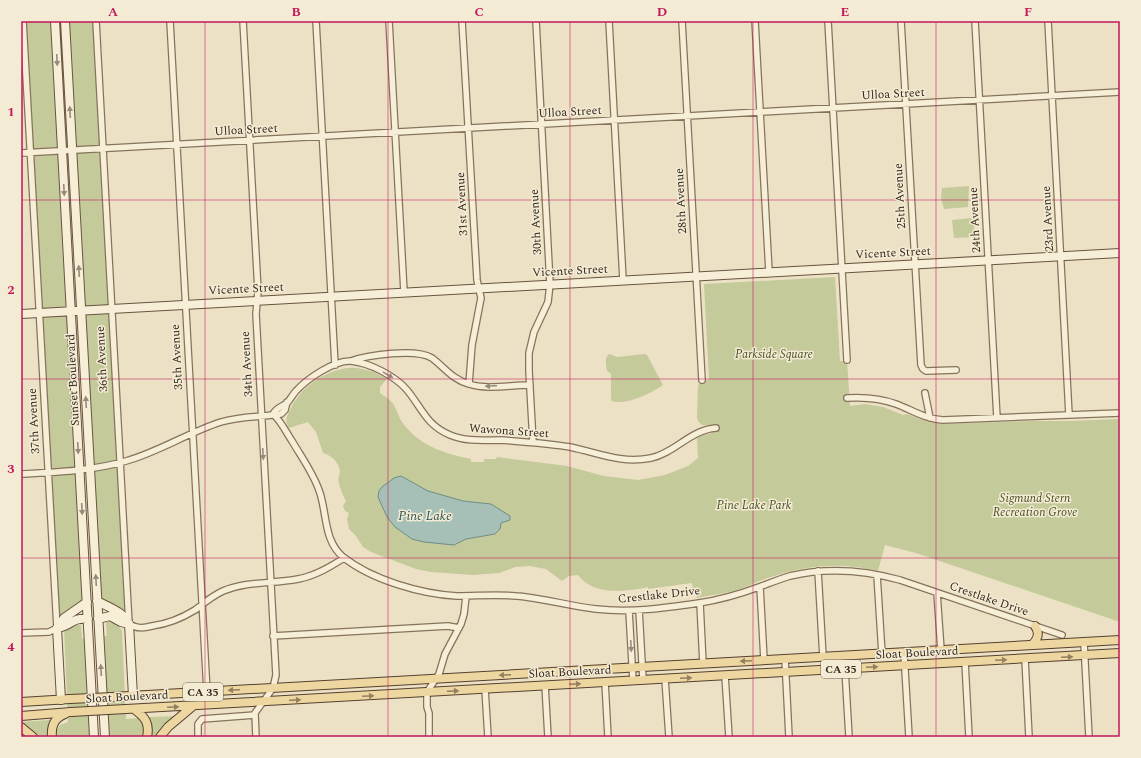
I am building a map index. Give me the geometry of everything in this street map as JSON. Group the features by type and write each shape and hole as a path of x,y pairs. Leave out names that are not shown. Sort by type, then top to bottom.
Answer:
{"main road":[{"name":"Sunset Boulevard","path":"54,21 94,737"},
{"name":"Sunset Boulevard","path":"65,21 105,737"},
{"name":"Vicente Street","path":"21,314 1120,253"},
{"path":"97,601 124,616 129,624"},
{"path":"57,628 62,620 87,602"},
{"path":"98,619 110,616 121,622 129,624"},
{"path":"57,628 64,626 78,618 88,619"},
{"name":"36th Avenue","path":"129,624 129,696"},
{"path":"1032,645 1038,635 1038,630 1035,626"},
{"name":"37th Avenue","path":"57,628 65,699"},
{"name":"Sloat Boulevard","path":"21,702 1120,640"},
{"name":"Sloat Boulevard","path":"21,716 1120,653"},
{"path":"160,737 168,727 193,706"},
{"path":"130,709 143,715 147,721 147,737"},
{"path":"52,737 51,729 56,719 71,712"},
{"path":"21,727 33,737"}],"street":[{"name":"37th Avenue","path":"23,21 57,628"},
{"name":"36th Avenue","path":"96,21 129,624"},
{"name":"35th Avenue","path":"170,21 207,692"},
{"name":"34th Avenue","path":"243,21 258,291 256,314 261,415 276,675 272,688 258,707 255,715"},
{"path":"316,21 335,365"},
{"path":"389,21 404,292"},
{"name":"31st Avenue","path":"462,21 477,280 481,298 472,345 468,384"},
{"name":"30th Avenue","path":"533,442 529,365 530,348 536,327 548,302 550,284 536,21"},
{"path":"609,21 623,280"},
{"name":"28th Avenue","path":"682,21 702,380"},
{"path":"755,21 769,272"},
{"path":"828,21 847,360"},
{"name":"25th Avenue","path":"901,21 921,363 923,369 928,371 956,370"},
{"name":"24th Avenue","path":"975,21 997,418"},
{"name":"23rd Avenue","path":"1048,21 1069,415"},
{"name":"Ulloa Street","path":"21,153 1120,92"},
{"path":"21,474 90,469 120,463 150,453 193,433 228,420 283,413 286,410 287,402 296,390 322,371 335,365 373,356 412,353 421,354 433,360 454,377 468,384 480,386 530,384"},
{"name":"Wawona Street","path":"351,361 379,370 394,378 407,390 427,418 439,429 449,434 469,440 533,442 575,448 620,460 634,460 665,454 698,432 716,428"},
{"path":"925,393 930,418"},
{"path":"847,398 881,400 895,403 930,418 952,420 1120,412"},
{"name":"Crestlake Drive","path":"273,414 279,421 315,481 321,495 328,534 336,548 344,558 368,572 403,586 434,594 466,596 520,596 588,608 629,611 700,603 760,587 789,576 818,571 840,571 877,575 907,582 1062,635"},
{"path":"129,624 140,628 166,623 186,615 214,596 233,587 306,577 327,568 344,558"},
{"path":"818,571 823,657"},
{"path":"877,575 882,654"},
{"path":"760,587 764,660"},
{"path":"937,593 941,650"},
{"path":"429,737 427,692 436,678 447,649 459,628 464,614 466,596"},
{"path":"700,603 703,664"},
{"path":"639,610 643,680"},
{"path":"629,611 633,681"},
{"path":"273,636 448,626 459,628"},
{"path":"21,633 49,632 57,628"},
{"path":"1084,642 1089,737"},
{"path":"904,652 909,737"},
{"path":"785,659 789,737"},
{"path":"1025,659 1029,737"},
{"path":"965,662 969,737"},
{"path":"845,669 849,737"},
{"path":"725,676 729,737"},
{"path":"665,679 668,737"},
{"path":"605,682 608,737"},
{"path":"545,686 548,737"},
{"path":"485,689 488,737"},
{"path":"198,737 198,724 202,719 255,715 256,737"}],"green space":[{"path":"23,21 55,21 87,602 64,618 56,612"},
{"path":"65,21 96,21 128,612 124,613 97,601"},
{"path":"969,186 968,207 944,209 941,198 942,188"},
{"path":"973,218 975,237 954,238 952,220"},
{"path":"835,277 840,361 847,361 850,406 865,404 883,407 903,415 907,414 929,422 943,424 1120,419 1120,622 916,553 885,545 878,571 851,566 811,567 767,578 741,589 697,598 693,590 692,583 648,589 648,587 617,591 594,587 585,582 578,575 569,576 562,581 546,569 530,566 515,567 499,573 473,575 431,572 416,569 371,552 363,547 356,536 349,529 347,519 349,513 345,511 343,506 346,501 338,481 340,471 338,465 332,457 323,453 316,432 308,422 289,428 286,420 291,408 300,394 319,378 342,369 359,368 371,371 387,379 380,387 380,393 393,403 400,419 422,442 440,451 471,459 471,462 484,462 484,459 496,459 497,457 567,466 604,476 638,480 665,475 688,466 698,458 697,438 702,435 712,433 711,425 702,425 697,418 698,385 709,379 704,284"},
{"path":"610,354 617,357 647,355 663,385 638,398 624,402 612,401 611,374 607,371 606,364 606,359"},
{"path":"106,622 116,625 122,632 126,719 141,718 144,724 144,737 109,737 103,636 107,636"},
{"path":"72,625 81,625 82,639 85,639 91,737 57,737 57,730 60,725 68,722 64,629"},
{"path":"177,716 158,737 151,737 152,725 149,717"},
{"path":"50,720 48,726 48,737 37,737 21,724 21,722"}],"water":[{"name":"Pine Lake","path":"401,476 428,491 463,501 491,504 510,516 510,520 501,523 500,529 495,534 466,539 454,545 424,542 412,539 395,527 387,517 378,497 379,491 382,487 394,478"}],"park label":[{"name":"Parkside Square","path":"774,354"},
{"name":"Pine Lake Park","path":"754,505"},
{"name":"Sigmund Stern Recreation Grove","path":"1035,505"}]}
